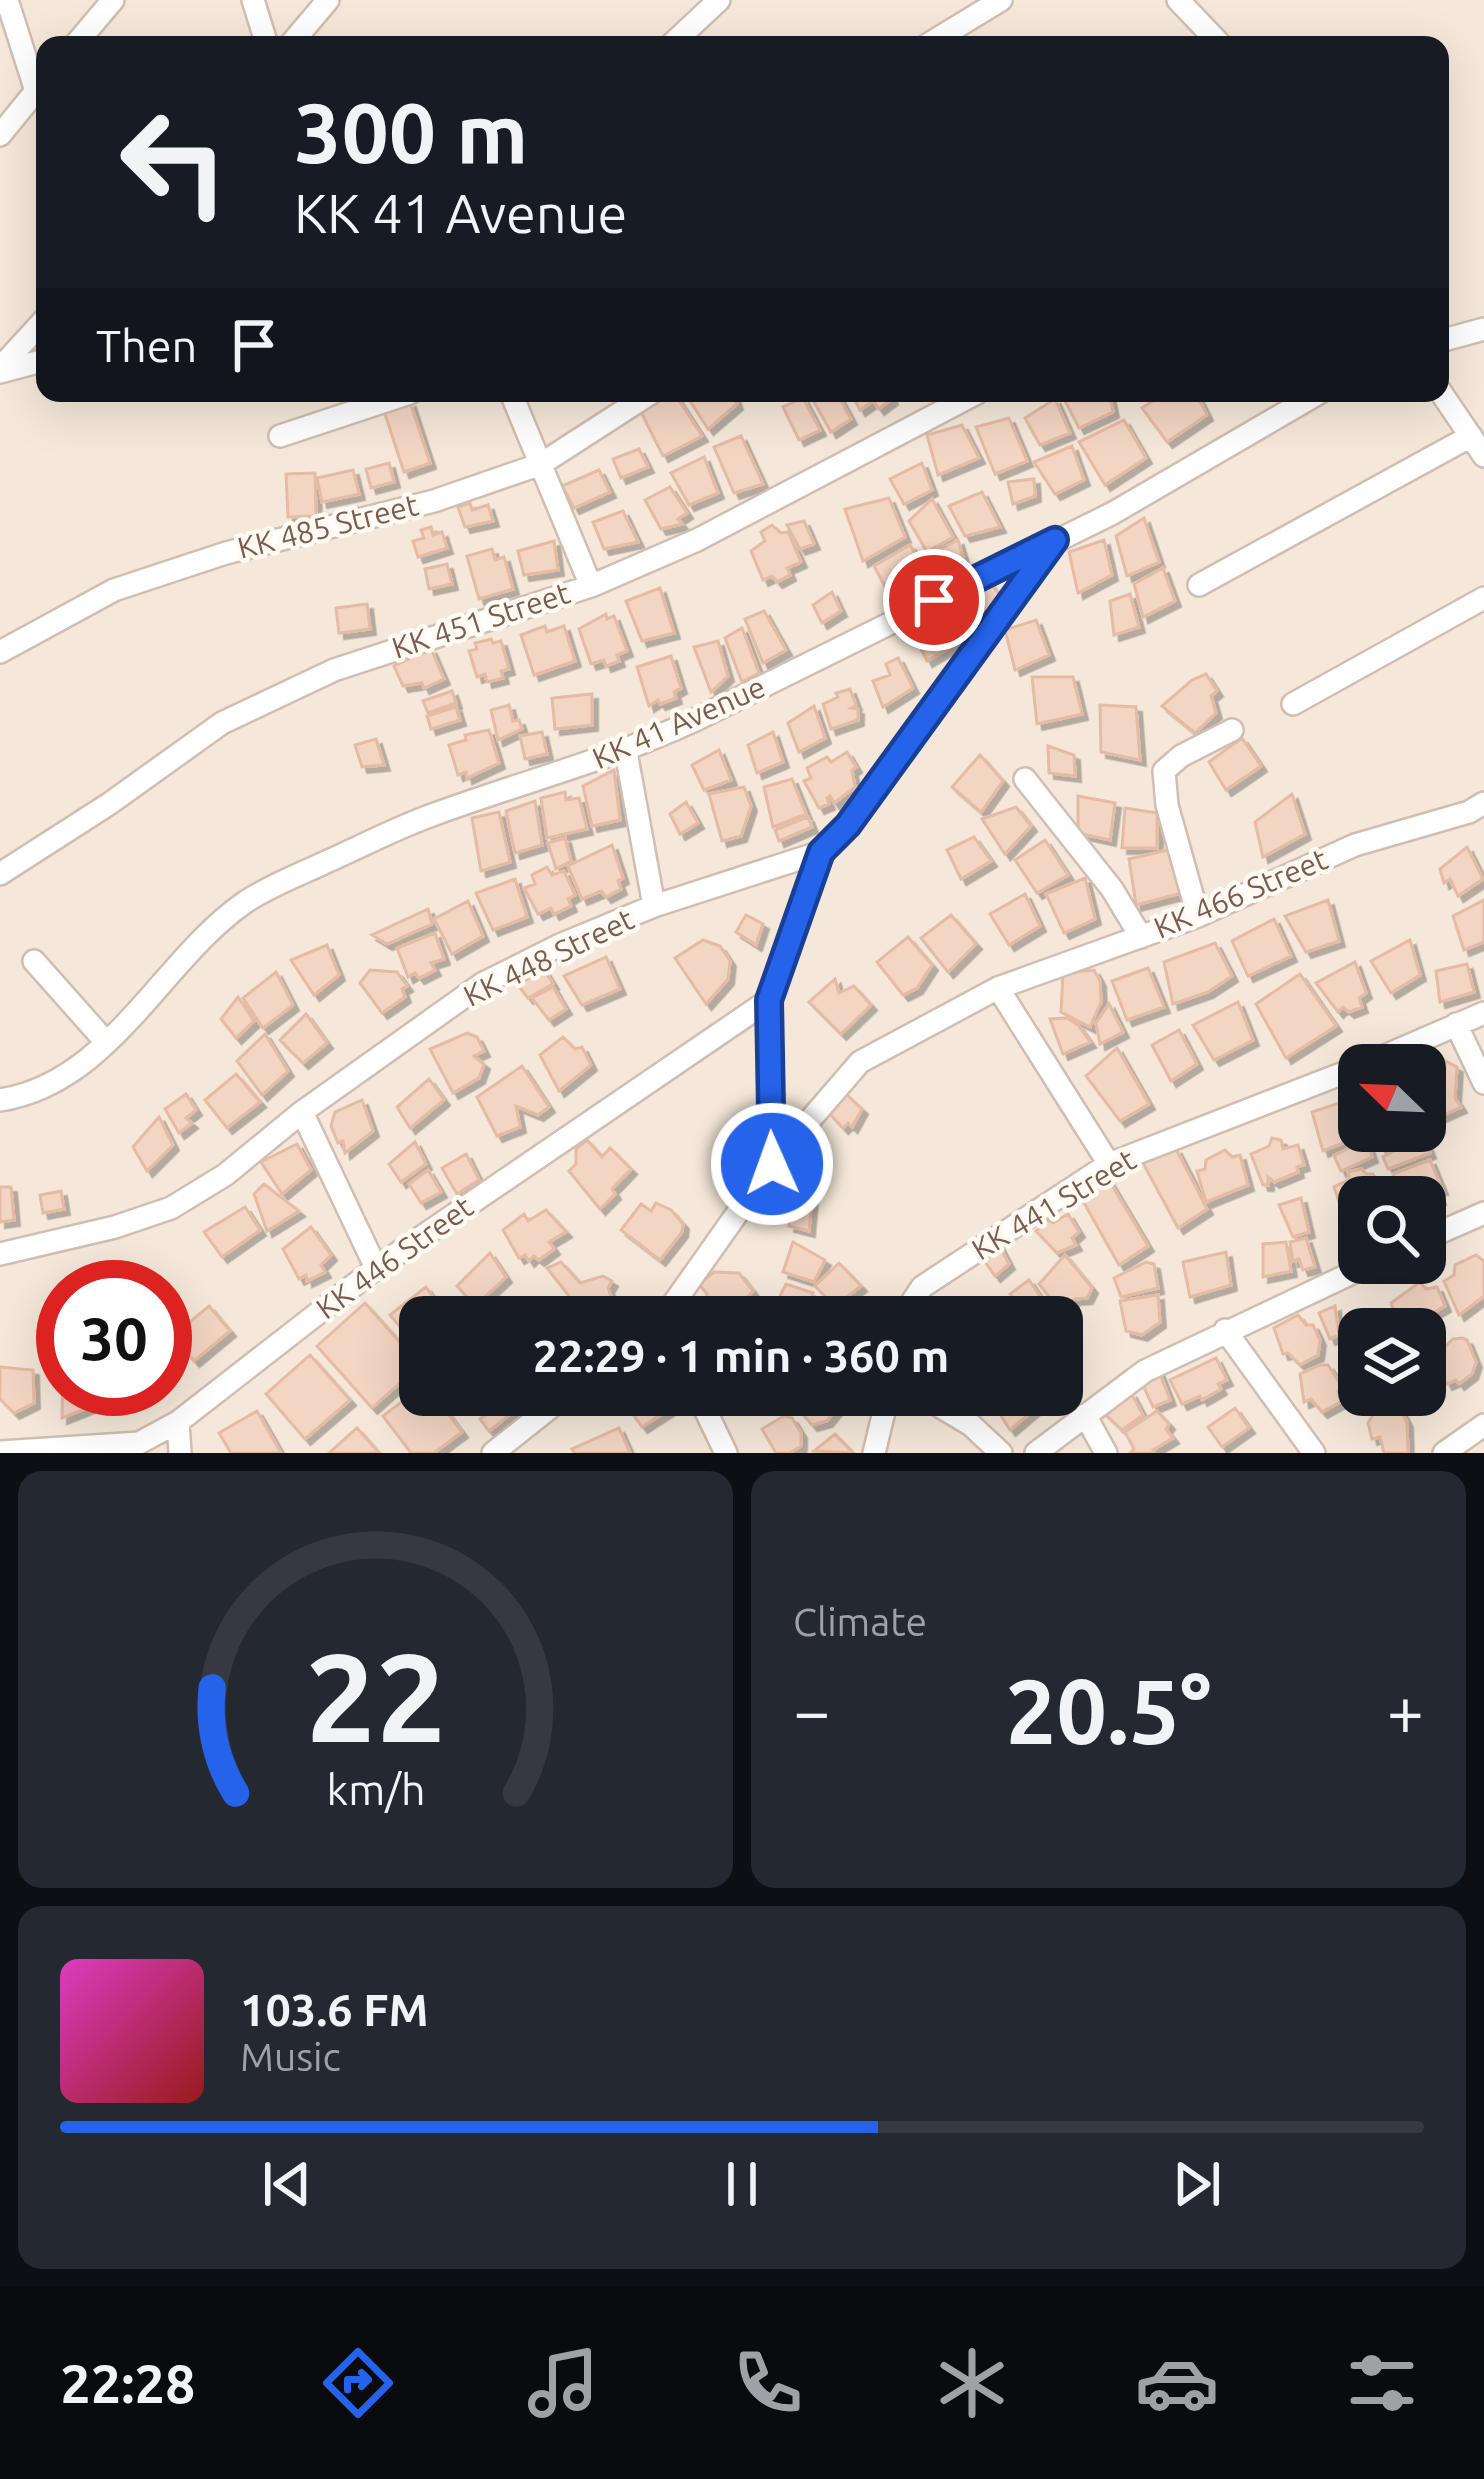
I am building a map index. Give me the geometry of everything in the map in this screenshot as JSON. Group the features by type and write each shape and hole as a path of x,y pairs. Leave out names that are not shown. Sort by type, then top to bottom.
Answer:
{"street":[{"path":"7,0 36,75"},
{"path":"83,36 113,0"},
{"path":"253,0 264,36"},
{"path":"298,36 328,0"},
{"path":"680,36 718,0"},
{"path":"942,36 1001,0"},
{"path":"1178,0 1212,36"},
{"path":"0,135 36,90"},
{"path":"1449,338 1484,328"},
{"path":"0,370 36,329"},
{"path":"0,370 36,362"},
{"path":"280,436 383,402"},
{"path":"516,402 591,586"},
{"name":"KK 485 Street","path":"0,652 114,590 226,553 434,501 541,464 637,402"},
{"name":"KK 451 Street","path":"0,874 222,723 334,670 591,586 697,540 959,402"},
{"name":"KK 41 Avenue","path":"0,1100 32,1095 67,1076 158,993 215,928 246,902 432,814 626,752 1113,513 1304,402"},
{"path":"1199,585 1480,448 1448,402"},
{"path":"772,1164 769,1000 821,852 848,825 1055,540"},
{"path":"1293,704 1484,598"},
{"path":"1198,916 1167,805 1164,771 1181,756 1232,730"},
{"path":"626,752 654,906"},
{"path":"1025,779 1099,871 1141,937"},
{"name":"KK 466 Street","path":"679,1296 772,1164 860,1062 998,988 1198,916 1355,845 1469,812 1484,803"},
{"name":"KK 448 Street","path":"0,1254 115,1227 171,1208 225,1175 302,1112 482,984 654,906 821,852"},
{"path":"34,961 105,1041"},
{"path":"998,988 1109,1164"},
{"name":"KK 446 Street","path":"0,1452 149,1448 376,1268 769,1000"},
{"name":"KK 441 Street","path":"1411,1044 1484,1013"},
{"path":"1456,1024 1484,1083"},
{"name":"KK 441 Street","path":"916,1296 922,1286 1109,1164 1338,1075"},
{"path":"302,1112 376,1268"},
{"path":"1446,1230 1484,1213"},
{"path":"1036,1453 1145,1371 1338,1279"},
{"path":"1225,1330 1314,1453"},
{"path":"1085,1415 1106,1453"},
{"path":"493,1453 540,1416"},
{"path":"708,1416 726,1453"},
{"path":"874,1453 883,1416"},
{"path":"956,1416 1001,1453"},
{"path":"178,1422 180,1453"},
{"path":"1444,1453 1484,1425"}],"shaded area":[{"path":"0,0 1484,0 1484,1453 0,1453"}],"building":[{"path":"410,402 430,463 404,472 384,411"},
{"path":"658,402 680,402 702,436 663,456 641,412"},
{"path":"691,402 736,402 737,404 708,429"},
{"path":"805,402 820,430 799,440 783,407"},
{"path":"814,402 842,402 851,419 831,432"},
{"path":"1056,402 1070,433 1040,445 1025,418"},
{"path":"1066,402 1111,402 1113,412 1079,428"},
{"path":"1151,402 1200,402 1207,415 1167,442 1142,408"},
{"path":"1009,418 1027,461 995,474 976,427"},
{"path":"1124,420 1146,458 1105,485 1079,442"},
{"path":"962,425 979,458 938,475 927,435"},
{"path":"741,436 763,484 734,493 714,447"},
{"path":"1072,446 1084,480 1055,494 1034,462"},
{"path":"639,449 648,467 621,478 613,459"},
{"path":"704,457 718,493 689,505 671,473"},
{"path":"389,463 394,482 371,488 366,469"},
{"path":"922,463 932,490 904,504 890,479"},
{"path":"353,470 359,494 322,502 317,478"},
{"path":"599,470 610,492 574,508 562,486"},
{"path":"315,473 316,516 288,517 286,474"},
{"path":"1034,479 1035,496 1013,504 1008,482"},
{"path":"670,487 687,513 678,519 682,524 661,529 645,500"},
{"path":"982,492 1000,527 965,536 949,506"},
{"path":"889,498 905,537 863,561 845,509"},
{"path":"932,499 953,537 927,552 909,521"},
{"path":"470,503 472,510 488,505 493,521 465,527 458,507"},
{"path":"623,511 638,542 604,549 593,522"},
{"path":"1144,518 1159,562 1127,576 1116,536"},
{"path":"804,521 814,544 800,549 787,525"},
{"path":"772,525 781,533 788,532 801,562 787,568 790,575 777,582 772,576 763,580 751,551 765,541 761,532"},
{"path":"431,527 433,535 442,532 447,548 418,557 413,541 424,538 421,530"},
{"path":"958,540 964,561 941,570 933,553"},
{"path":"1104,540 1112,575 1078,593 1069,552"},
{"path":"554,541 558,570 524,575 518,551"},
{"path":"910,545 929,575 890,596 874,566"},
{"path":"492,549 495,560 504,557 513,589 479,599 467,556"},
{"path":"447,564 452,584 429,589 425,569"},
{"path":"1163,568 1175,601 1143,617 1134,584"},
{"path":"981,573 1001,596 975,628 953,594"},
{"path":"660,588 674,633 642,641 626,601"},
{"path":"832,592 841,611 822,623 813,605"},
{"path":"1130,594 1139,627 1114,635 1110,601"},
{"path":"946,603 961,641 927,661 911,627"},
{"path":"367,604 370,629 339,633 336,608"},
{"path":"764,611 786,650 763,663 745,619"},
{"path":"606,614 607,619 614,616 627,651 606,666 604,660 591,664 579,629"},
{"path":"1036,620 1049,655 1015,670 1005,630"},
{"path":"545,626 547,632 564,626 575,661 534,675 521,635"},
{"path":"742,628 759,673 742,682 725,638"},
{"path":"501,641 509,669 501,671 503,678 487,682 485,674 477,677 469,651 477,649 475,643"},
{"path":"718,641 728,676 711,692 694,647"},
{"path":"431,649 444,679 424,688 422,683 403,686 394,666"},
{"path":"671,656 681,688 674,692 676,698 649,706 637,667"},
{"path":"898,658 913,688 883,707 873,681 890,675 886,664"},
{"path":"1206,674 1217,691 1211,696 1216,713 1195,733 1162,706"},
{"path":"1032,677 1073,677 1082,714 1037,724"},
{"path":"850,689 856,705 851,708 858,709 858,720 831,729 823,704"},
{"path":"452,691 456,703 428,713 423,701"},
{"path":"592,694 592,725 555,729 552,698"},
{"path":"509,705 513,721 519,720 522,729 498,740 491,710"},
{"path":"1100,705 1136,707 1140,760 1101,752"},
{"path":"814,706 825,738 799,752 788,723"},
{"path":"456,707 460,720 431,729 427,716"},
{"path":"489,730 499,763 467,778 466,772 458,775 449,745 466,740 465,735"},
{"path":"542,732 547,754 525,759 520,736"},
{"path":"773,732 783,762 757,773 748,745"},
{"path":"1242,738 1261,766 1226,790 1209,762"},
{"path":"376,739 384,765 362,767 355,745"},
{"path":"1048,746 1074,755 1075,776 1049,773"},
{"path":"719,750 731,780 704,790 692,765"},
{"path":"847,752 856,767 852,770 855,787 834,803 830,796 829,804 819,808 804,781 811,778 807,768"},
{"path":"980,755 1003,781 981,812 952,787"},
{"path":"614,770 620,820 592,826 583,786"},
{"path":"792,779 806,814 773,827 764,787"},
{"path":"744,787 751,806 741,836 722,841 709,794"},
{"path":"565,792 566,800 579,798 587,829 547,838 541,798"},
{"path":"1292,794 1305,834 1263,857 1255,822"},
{"path":"1078,796 1115,803 1110,840 1078,833"},
{"path":"535,801 542,845 515,853 506,811"},
{"path":"686,802 698,823 680,834 670,814"},
{"path":"1016,807 1031,826 1005,854 982,819"},
{"path":"1125,808 1157,813 1157,848 1122,848"},
{"path":"499,812 510,862 481,871 472,818"},
{"path":"808,817 812,827 779,841 775,830"},
{"path":"974,837 991,861 961,879 947,850"},
{"path":"565,838 571,861 556,869 548,843"},
{"path":"1045,840 1068,875 1037,893 1015,860"},
{"path":"612,845 623,878 618,881 621,889 606,897 601,891 582,899 568,866"},
{"path":"1467,847 1483,879 1458,896 1450,879 1444,883 1440,869"},
{"path":"1168,850 1182,893 1136,905 1129,859"},
{"path":"547,867 552,875 564,871 575,895 568,899 571,906 554,914 551,908 538,914 524,888 535,884 532,875"},
{"path":"1085,878 1095,919 1064,933 1046,894"},
{"path":"515,879 527,917 493,930 476,893"},
{"path":"1025,894 1040,926 1009,945 990,914"},
{"path":"1328,900 1339,941 1306,952 1285,916"},
{"path":"1484,900 1484,942 1464,950 1453,916"},
{"path":"468,901 483,936 452,954 434,919"},
{"path":"428,909 432,924 387,944 372,935"},
{"path":"746,915 763,924 756,945 736,932"},
{"path":"951,915 976,944 948,972 921,938"},
{"path":"1274,919 1291,956 1248,976 1232,941"},
{"path":"435,933 444,959 431,963 435,970 419,978 415,973 408,977 397,948"},
{"path":"908,937 932,965 917,988 903,995 877,962"},
{"path":"703,940 720,946 730,961 728,979 706,1004 675,958"},
{"path":"1410,940 1420,975 1391,993 1371,961"},
{"path":"1215,943 1232,976 1208,992 1173,1004 1164,962"},
{"path":"327,945 339,975 314,995 291,960"},
{"path":"606,957 620,989 582,1005 564,976"},
{"path":"1355,962 1366,993 1359,998 1362,1007 1349,1012 1343,1007 1338,1012 1316,983"},
{"path":"1467,964 1474,992 1440,1002 1436,971"},
{"path":"1148,968 1164,1007 1127,1020 1112,981"},
{"path":"370,970 397,972 407,986 402,989 405,997 382,1013 360,983"},
{"path":"1094,970 1101,1002 1090,1027 1061,1012 1063,973"},
{"path":"545,971 553,984 528,998 517,984"},
{"path":"276,972 293,1005 263,1028 243,998"},
{"path":"1300,974 1336,1026 1286,1058 1256,1004"},
{"path":"835,979 839,993 854,986 871,1005 841,1034 809,1002"},
{"path":"553,987 566,1009 549,1020 532,998"},
{"path":"238,997 254,1021 236,1038 221,1019"},
{"path":"1238,1002 1253,1040 1214,1060 1193,1025"},
{"path":"1109,1004 1123,1032 1100,1044 1096,1023"},
{"path":"306,1014 327,1043 303,1063 280,1040"},
{"path":"1067,1018 1090,1042 1063,1054 1050,1019"},
{"path":"1179,1030 1197,1064 1171,1081 1152,1045"},
{"path":"467,1033 477,1037 484,1051 474,1056 484,1064 479,1078 453,1093 430,1049"},
{"path":"265,1034 288,1071 262,1095 237,1061"},
{"path":"563,1037 575,1049 582,1047 591,1065 559,1091 540,1055"},
{"path":"1117,1048 1149,1104 1120,1121 1086,1076"},
{"path":"1446,1061 1457,1067 1455,1098 1461,1107 1446,1114"},
{"path":"522,1066 549,1107 538,1115 516,1106 520,1127 497,1136 477,1097"},
{"path":"236,1074 260,1102 227,1128 205,1100"},
{"path":"429,1079 444,1100 410,1128 397,1107"},
{"path":"845,1093 862,1109 852,1127 848,1123 843,1128 829,1113"},
{"path":"186,1094 196,1110 186,1118 192,1123 179,1133 165,1109"},
{"path":"362,1100 373,1131 345,1153 343,1141 338,1143 331,1126 335,1112"},
{"path":"1338,1103 1338,1145 1323,1151 1312,1112"},
{"path":"159,1117 173,1145 147,1171 133,1147"},
{"path":"1272,1138 1281,1140 1283,1149 1298,1145 1304,1165 1274,1182 1268,1177 1268,1185 1263,1185 1251,1154 1269,1146"},
{"path":"587,1140 602,1157 610,1148 631,1169 600,1209 569,1171 576,1164 576,1149"},
{"path":"415,1142 426,1164 401,1182 389,1164"},
{"path":"297,1144 311,1170 282,1194 261,1162"},
{"path":"1176,1149 1207,1209 1178,1228 1143,1163"},
{"path":"1225,1150 1232,1157 1240,1155 1248,1185 1206,1202 1197,1171"},
{"path":"1370,1152 1372,1157 1341,1171 1334,1156"},
{"path":"1392,1152 1430,1153 1388,1169 1383,1157"},
{"path":"466,1154 479,1180 457,1194 442,1168"},
{"path":"1430,1160 1437,1176 1394,1176"},
{"path":"1362,1169 1374,1176 1349,1176 1348,1172"},
{"path":"428,1170 441,1192 421,1203 409,1184"},
{"path":"1107,1177 1148,1246 1119,1265 1078,1192"},
{"path":"264,1184 299,1211 267,1231 254,1194"},
{"path":"0,1187 11,1187 14,1220 0,1222"},
{"path":"61,1191 64,1209 43,1213 40,1195"},
{"path":"792,1193 812,1196 809,1231 789,1226"},
{"path":"1301,1198 1309,1232 1293,1237 1279,1205"},
{"path":"656,1203 671,1210 683,1224 660,1260 621,1230 641,1204 651,1211"},
{"path":"245,1207 260,1230 222,1257 204,1232"},
{"path":"546,1210 566,1232 549,1242 554,1249 539,1260 519,1258 503,1230 524,1214 528,1221"},
{"path":"1068,1214 1079,1232 1072,1238 1076,1245 1057,1253 1036,1231 1049,1220 1053,1223"},
{"path":"311,1227 331,1255 321,1265 325,1272 307,1281 306,1275 299,1279 283,1249"},
{"path":"1306,1238 1315,1267 1303,1270 1299,1259 1293,1261 1290,1242"},
{"path":"793,1242 825,1260 814,1282 783,1272"},
{"path":"1286,1242 1291,1271 1263,1277 1263,1244"},
{"path":"999,1245 1009,1264 995,1276 983,1259"},
{"path":"1226,1252 1231,1285 1190,1297 1183,1262"},
{"path":"490,1253 506,1277 486,1296 466,1296 457,1286"},
{"path":"1065,1255 1092,1288 1087,1298 1049,1296 1039,1284"},
{"path":"1476,1255 1484,1261 1484,1296 1459,1315 1445,1284 1454,1275 1455,1265"},
{"path":"561,1262 580,1283 603,1276 612,1281 611,1296 569,1296 547,1268"},
{"path":"1146,1262 1154,1264 1158,1288 1121,1297 1114,1278"},
{"path":"839,1263 861,1286 848,1296 825,1296 815,1286"},
{"path":"714,1272 739,1273 753,1291 748,1296 707,1296 699,1284"},
{"path":"1029,1280 1040,1296 1011,1296"},
{"path":"786,1284 813,1293 812,1296 780,1296"},
{"path":"1422,1284 1426,1289 1437,1287 1445,1306 1393,1308 1391,1303"},
{"path":"1158,1295 1160,1322 1142,1335 1126,1331 1120,1301"},
{"path":"365,1303 399,1341 399,1384 372,1408 317,1346"},
{"path":"209,1306 230,1331 194,1361 192,1359 192,1320"},
{"path":"1335,1306 1338,1335 1330,1339 1319,1313"},
{"path":"1298,1315 1306,1325 1313,1325 1320,1340 1318,1355 1300,1365 1283,1354 1274,1328"},
{"path":"1453,1339 1467,1340 1476,1362 1472,1374 1459,1384 1456,1380 1447,1384 1446,1346"},
{"path":"310,1355 350,1400 305,1439 266,1394"},
{"path":"1216,1358 1227,1380 1218,1384 1221,1389 1182,1404 1170,1380"},
{"path":"1328,1365 1338,1381 1338,1403 1322,1412 1311,1399 1304,1402 1300,1374"},
{"path":"0,1367 33,1370 34,1403 14,1413 0,1399"},
{"path":"1158,1369 1170,1400 1153,1407 1141,1381"},
{"path":"1131,1393 1143,1415 1122,1430 1103,1412"},
{"path":"399,1404 399,1416 450,1416 462,1432 434,1453 411,1453 383,1416"},
{"path":"1235,1408 1249,1428 1222,1447 1208,1427"},
{"path":"257,1411 281,1453 231,1453 219,1433"},
{"path":"1157,1411 1169,1424 1166,1429 1173,1438 1154,1453 1130,1453 1134,1449 1125,1432"},
{"path":"484,1416 508,1416 489,1431 480,1419"},
{"path":"634,1416 659,1416 642,1427"},
{"path":"784,1416 792,1418 801,1433 801,1446 790,1453 776,1453 762,1429"},
{"path":"804,1416 831,1416 827,1421 812,1425"},
{"path":"1001,1416 1027,1416 1010,1430"},
{"path":"1372,1416 1404,1416 1408,1453 1384,1453 1380,1437 1372,1439 1368,1423"},
{"path":"357,1428 379,1453 329,1453"},
{"path":"619,1428 630,1453 574,1453 572,1449"},
{"path":"835,1434 853,1453 814,1451"}],"route":[{"path":"772,1164 769,1000 821,852 848,825 1055,540 934,600"}]}
